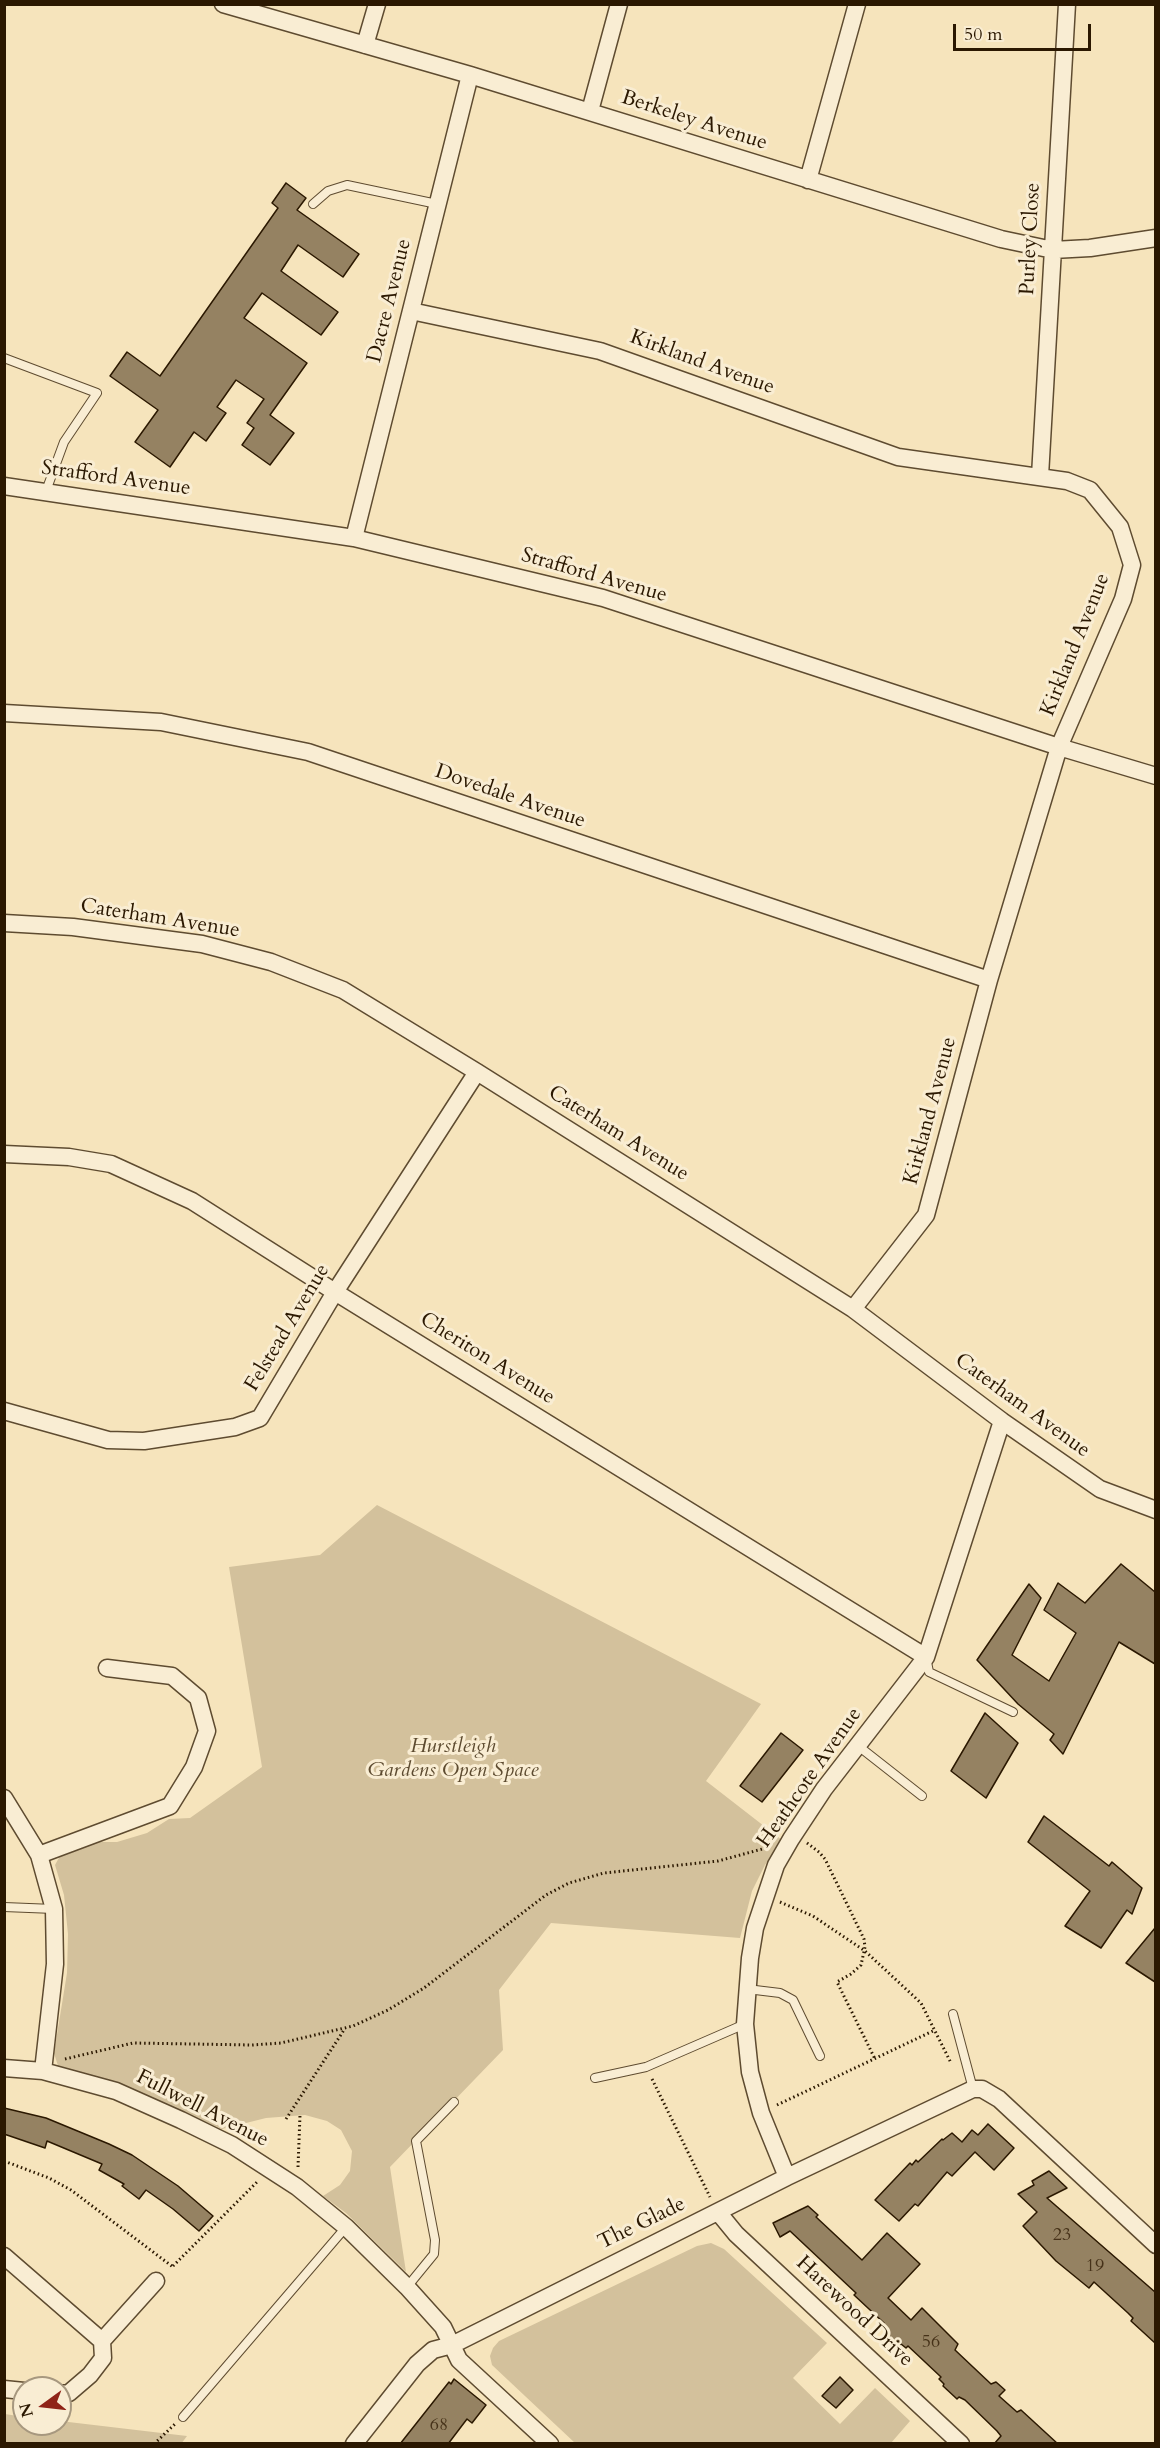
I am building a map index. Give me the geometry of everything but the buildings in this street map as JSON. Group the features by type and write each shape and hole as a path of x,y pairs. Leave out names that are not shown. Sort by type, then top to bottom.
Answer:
{"street":[{"name":"Berkeley Avenue","path":"223,4 590,111 1001,239 1053,250 1090,248 1155,238"},
{"path":"365,45 377,4"},
{"path":"590,111 620,4"},
{"path":"808,180 857,4"},
{"name":"Purley Close","path":"1040,476 1067,4"},
{"name":"Dacre Avenue","path":"354,538 470,75"},
{"name":"Kirkland Avenue","path":"411,311 600,351 898,457 1067,481 1090,490 1120,527 1132,565 1123,599 1059,747 989,980 926,1215 853,1309"},
{"name":"Strafford Avenue","path":"4,486 354,538 603,598 1059,747 1155,776"},
{"name":"Dovedale Avenue","path":"4,712 161,722 308,752 989,980"},
{"name":"Caterham Avenue","path":"4,923 73,927 202,944 271,962 343,990 477,1071 853,1309 1002,1421 1101,1489 1155,1510"},
{"name":"Felstead Avenue","path":"4,1411 108,1440 144,1441 235,1427 260,1418 335,1292 477,1071"},
{"name":"Cheriton Avenue","path":"4,1154 69,1157 111,1164 192,1201 335,1292 926,1657"},
{"name":"Heathcote Avenue","path":"787,2177 761,2113 750,2072 745,2024 753,1938 764,1898 776,1865 824,1789 926,1657 1002,1421"},
{"path":"39,1855 170,1806 194,1767 207,1731 198,1698 172,1676 107,1668"},
{"path":"4,1798 39,1855 54,1909 55,1964 43,2071"},
{"name":"Fullwell Avenue","path":"4,2068 43,2071 116,2091 212,2135 297,2187 346,2227 407,2287 443,2327 459,2360 550,2444"},
{"path":"973,2090 999,2099 1155,2245"},
{"name":"The Glade","path":"354,2444 424,2356 433,2350 452,2345 787,2177 973,2090"},
{"name":"Harewood Drive","path":"717,2212 730,2228 951,2440"},
{"path":"4,2256 102,2341 103,2358 90,2375 72,2390"},
{"path":"102,2341 156,2282"}],"lane":[{"path":"313,204 328,190 347,185 437,204"},
{"path":"4,358 97,393 64,442 46,491"},
{"path":"926,1657 929,1672 1013,1712"},
{"path":"858,1745 922,1796"},
{"path":"4,1907 54,1909"},
{"path":"747,1989 780,1993 792,2000 819,2056"},
{"path":"952,2014 973,2090"},
{"path":"595,2078 646,2067 745,2024"},
{"path":"407,2287 434,2254 435,2240 416,2141 454,2102"},
{"path":"183,2417 346,2227"}],"path":[{"path":"43,2071 57,2061 133,2043 272,2044 315,2037 345,2028 388,2010 424,1988 546,1895 569,1883 604,1873 718,1861 791,1839 810,1844 825,1859 862,1933 865,1951 857,1970 837,1982 875,2059"},
{"path":"764,1898 783,1903 813,1916 865,1951 921,2003 935,2030 973,2090"},
{"path":"286,2119 345,2028"},
{"path":"761,2113 935,2030"},
{"path":"646,2067 717,2212"},
{"path":"297,2187 300,2115"},
{"path":"4,2161 49,2178 72,2190 173,2267"},
{"path":"156,2282 270,2169"},
{"path":"154,2444 183,2417"}],"green space":[{"name":"Hurstleigh Gardens Open Space","path":"377,1505 761,1704 706,1781 782,1840 765,1865 752,1891 740,1938 551,1923 499,1990 503,2050 390,2167 406,2272 346,2213 323,2196 340,2185 350,2171 352,2151 341,2130 327,2121 305,2115 266,2118 222,2129 125,2087 58,2066 54,2053 67,1973 68,1934 64,1895 55,1865 61,1854 92,1842 117,1842 147,1833 169,1819 190,1818 262,1767 229,1567 320,1555"},
{"path":"711,2243 724,2249 827,2343 793,2378 840,2424 875,2388 910,2421 891,2443 575,2443 492,2365 490,2356 499,2341 697,2246"},
{"path":"5,2414 12,2415 12,2436 72,2436 72,2422 187,2436 181,2444 5,2443"}]}
